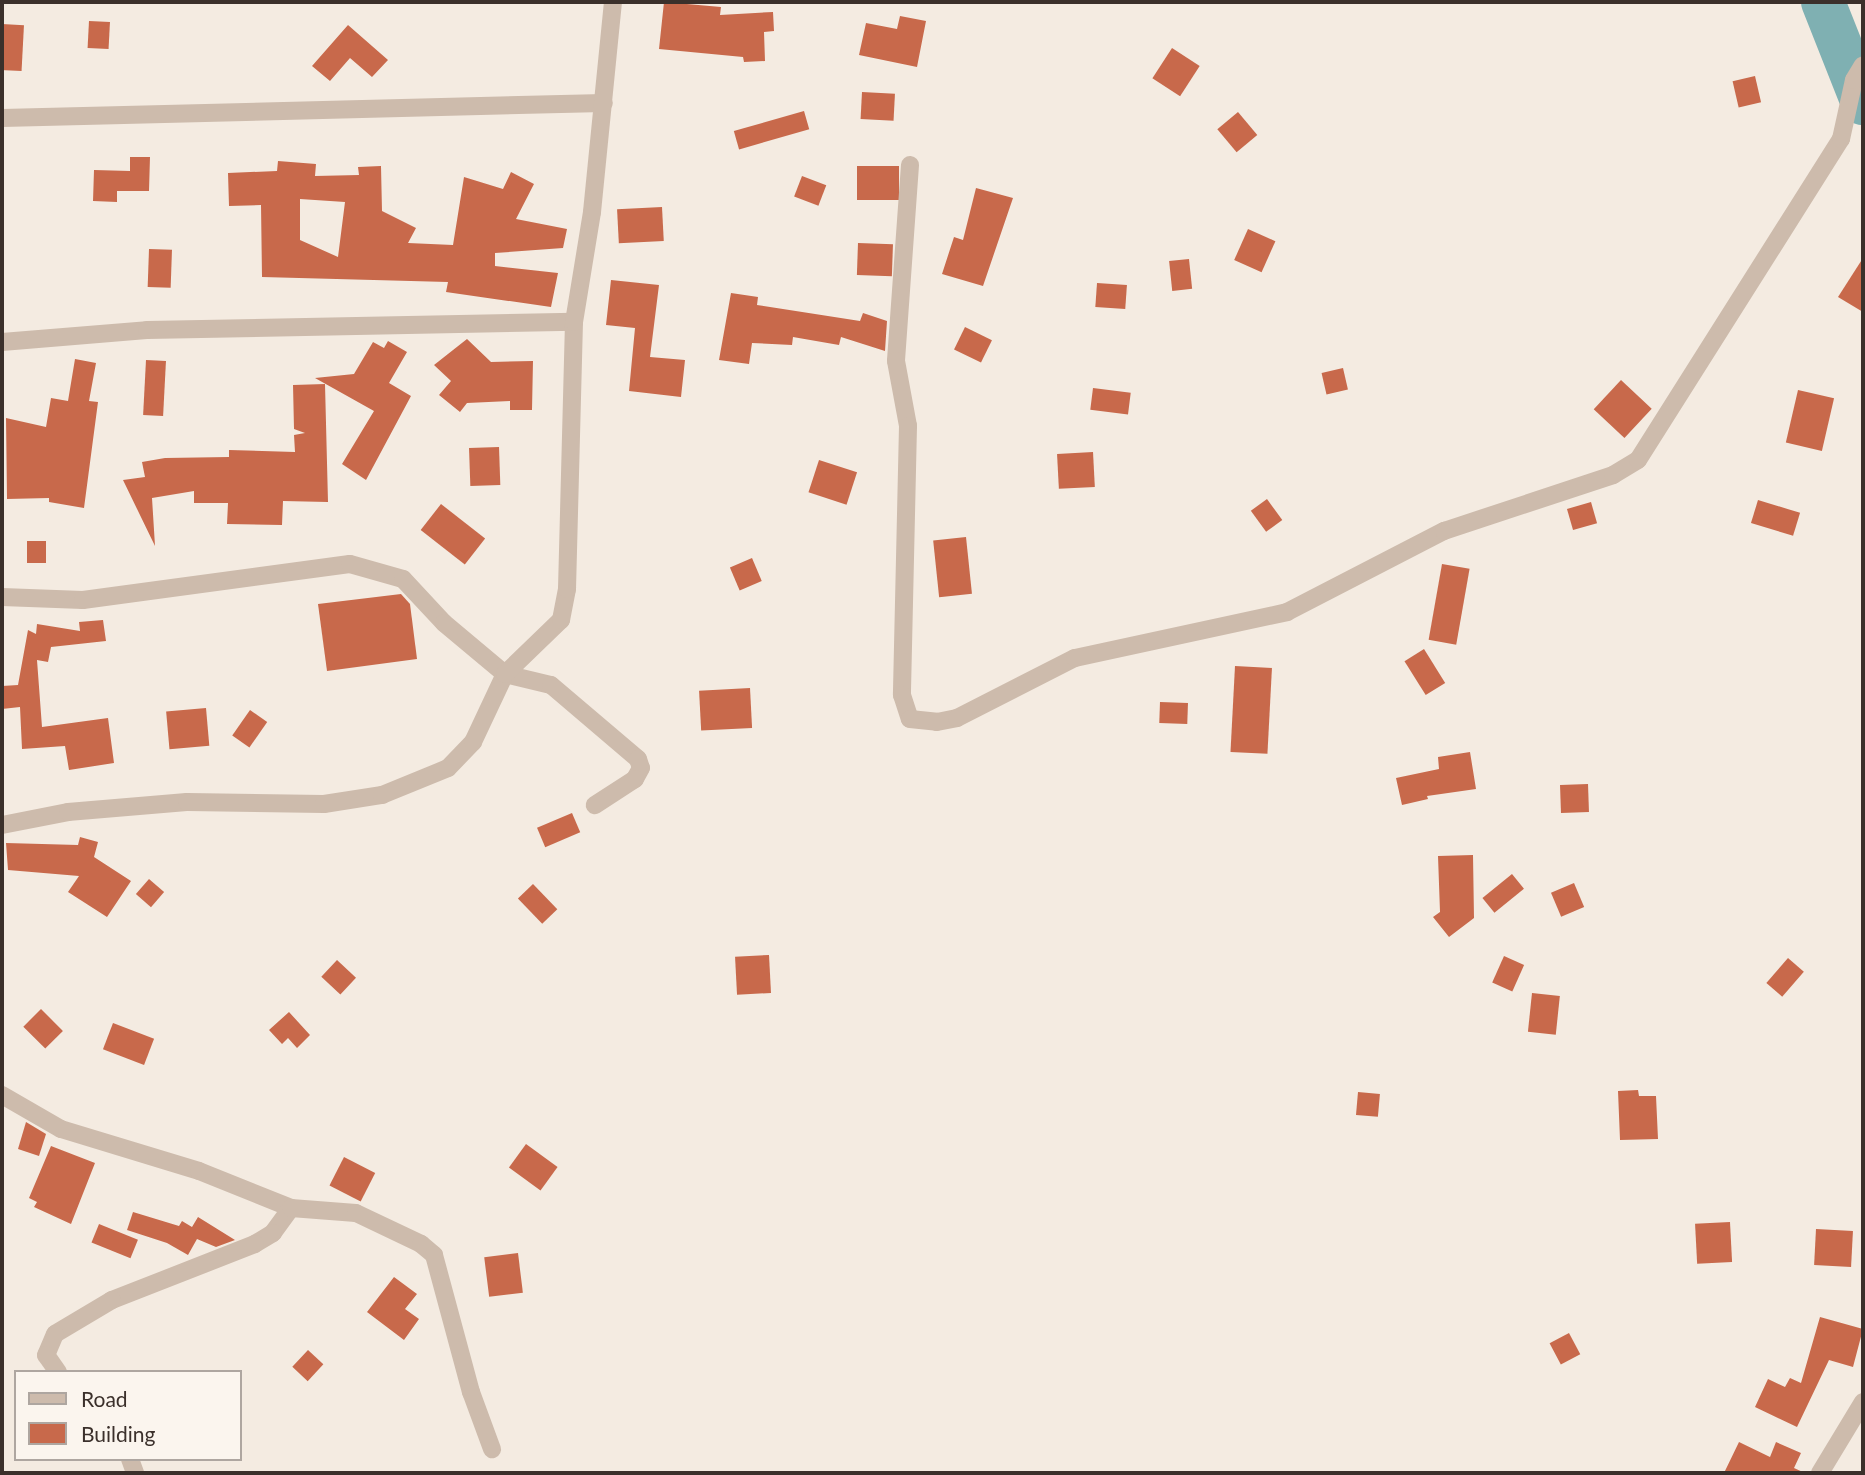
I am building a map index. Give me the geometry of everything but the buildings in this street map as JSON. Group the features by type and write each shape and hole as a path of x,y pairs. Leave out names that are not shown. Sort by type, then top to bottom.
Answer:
{"street":[{"path":"2,825 81,811 187,802 324,804 382,795 448,768 472,742 505,674 561,620 567,589 574,322 604,103 613,2"},
{"path":"910,165 896,361 908,426 902,695 910,719 937,722 957,719 1075,658 1287,612 1444,531 1613,475 1638,460 1841,139 1854,80 1863,65"},
{"path":"2,118 604,103"},
{"path":"2,342 146,330 574,322"},
{"path":"2,597 83,600 350,564 403,579 444,623 505,674 551,685 638,759 641,768 635,779 595,805"},
{"path":"2,1095 61,1129 199,1171 290,1208 356,1213 421,1244 434,1255 471,1392 492,1449"},
{"path":"57,1370 46,1355 55,1334 112,1300 255,1244 273,1233 290,1208"},
{"path":"1820,1473 1863,1402"}],"waterway":[{"path":"1823,2 1863,103"}]}
